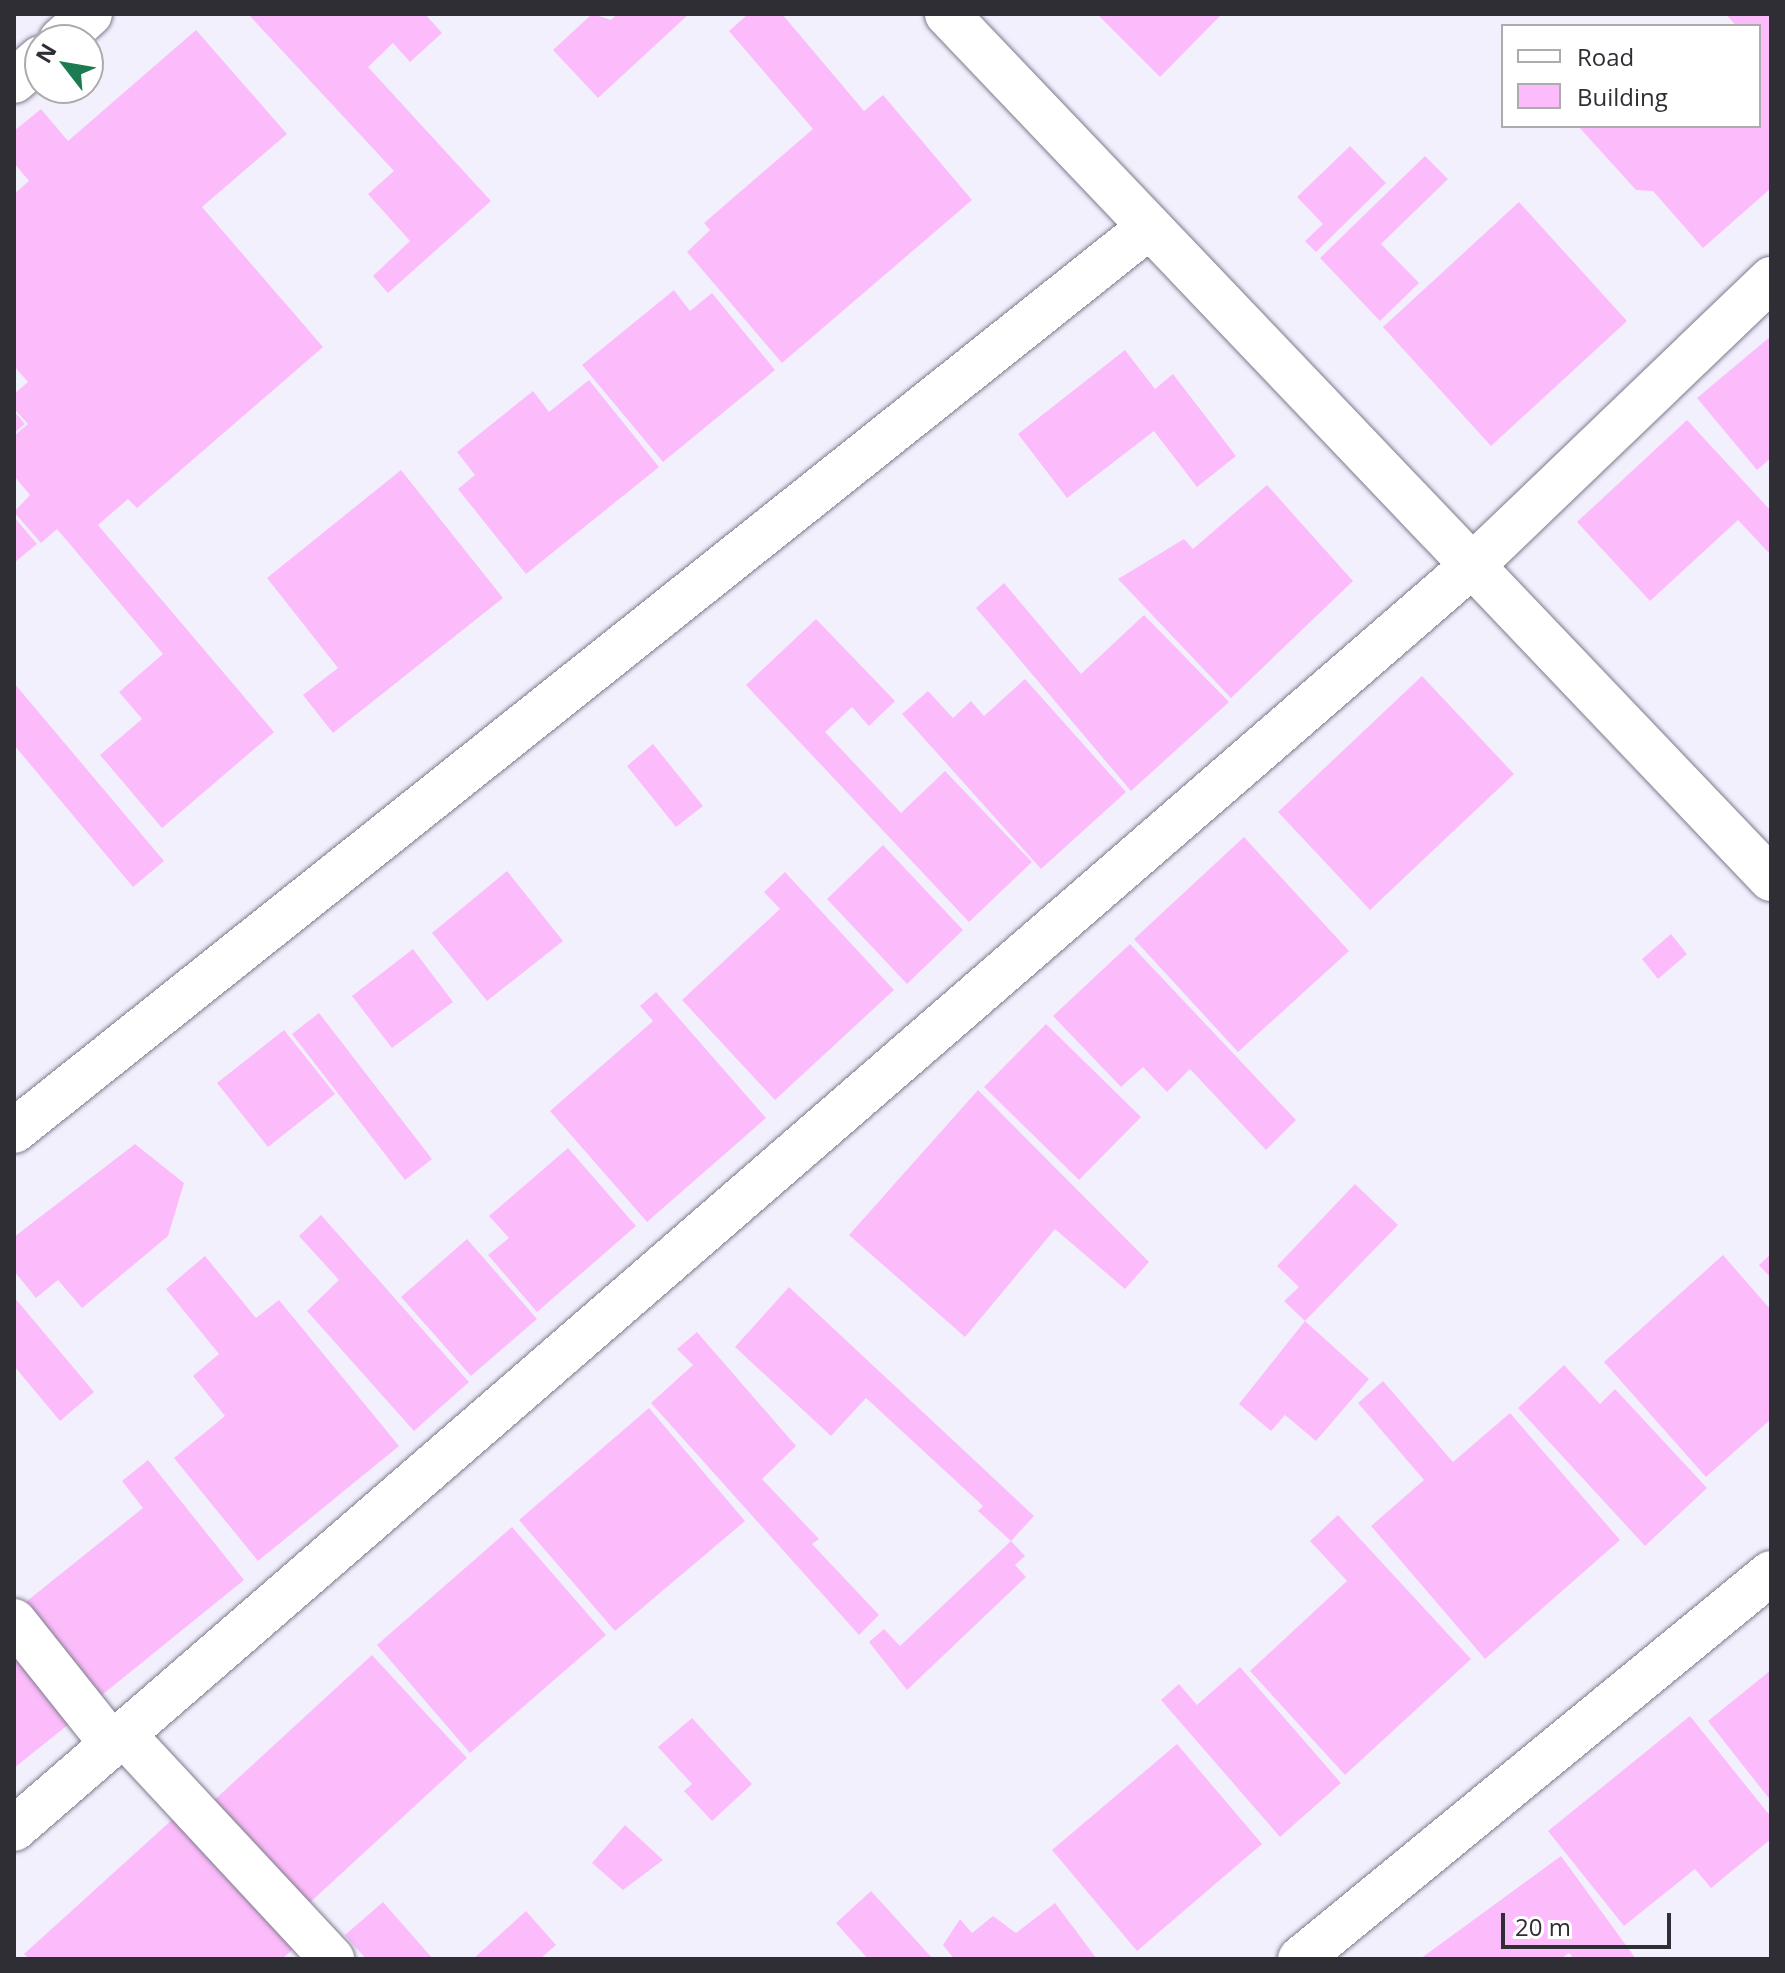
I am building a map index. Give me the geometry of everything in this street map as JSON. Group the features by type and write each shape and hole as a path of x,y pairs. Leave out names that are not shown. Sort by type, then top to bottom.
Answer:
{"street":[{"path":"947,14 1771,879"},
{"path":"14,1131 1148,228"},
{"path":"14,1829 1474,564 1771,279"},
{"path":"1300,1959 1771,1573"},
{"path":"14,1621 118,1739 332,1959"}],"building":[{"path":"248,14 425,14 442,33 410,62 393,43 368,67 491,201 388,293 373,276 410,241 368,194 394,171"},
{"path":"592,14 611,20 617,14 689,14 598,98 553,50"},
{"path":"748,14 782,14 864,111 883,95 972,200 782,363 687,252 710,230 704,223 813,129 729,31"},
{"path":"1097,14 1222,14 1160,77"},
{"path":"1726,14 1771,14 1771,188 1703,248 1653,191 1636,190 1580,128 1761,128 1761,24 1734,24"},
{"path":"196,30 287,134 202,207 323,347 137,508 128,499 98,525 274,732 162,828 100,755 142,719 119,692 163,654 57,529 41,543 14,512 30,495 14,476 14,436 28,424 14,409 14,394 28,382 14,366 14,194 29,181 14,163 14,131 41,109 68,141"},
{"path":"1350,146 1386,183 1316,252 1305,241 1323,224 1297,197"},
{"path":"1425,156 1448,179 1381,244 1419,283 1380,321 1320,258"},
{"path":"1519,202 1627,321 1491,446 1383,327"},
{"path":"674,290 690,311 712,293 775,370 663,462 582,365"},
{"path":"1771,336 1771,458 1757,470 1697,398"},
{"path":"1125,350 1155,389 1173,374 1236,456 1197,487 1154,431 1067,498 1018,434"},
{"path":"589,380 659,467 526,574 458,489 475,475 457,452 533,391 549,412"},
{"path":"14,411 25,424 14,433"},
{"path":"1687,420 1771,511 1771,549 1768,552 1738,520 1650,601 1577,522"},
{"path":"401,470 503,598 333,733 303,695 338,668 267,578"},
{"path":"1267,485 1353,581 1231,698 1118,579 1184,539 1193,549"},
{"path":"14,517 37,544 14,563"},
{"path":"1004,583 1081,674 1144,615 1229,702 1131,791 976,608"},
{"path":"816,619 895,701 869,726 852,707 825,732 901,813 945,771 1032,862 969,922 746,685"},
{"path":"1422,676 1514,774 1370,910 1278,812"},
{"path":"1025,679 1126,792 1041,869 902,714 928,691 953,718 971,701 984,716"},
{"path":"14,683 164,861 133,887 14,745"},
{"path":"653,744 703,806 676,827 627,766"},
{"path":"1244,837 1349,951 1238,1052 1134,939"},
{"path":"883,845 963,930 907,984 827,899"},
{"path":"507,871 563,941 487,1001 432,933"},
{"path":"785,872 894,990 775,1100 682,1000 780,909 764,892"},
{"path":"1671,934 1687,954 1658,979 1642,959"},
{"path":"1130,944 1296,1120 1266,1150 1190,1069 1167,1092 1143,1067 1121,1087 1053,1016"},
{"path":"413,949 453,1002 392,1048 352,996"},
{"path":"656,992 766,1118 647,1222 550,1111 653,1021 640,1006"},
{"path":"319,1013 432,1159 405,1180 292,1034"},
{"path":"1046,1024 1141,1117 1079,1180 984,1087"},
{"path":"284,1030 335,1094 268,1147 217,1083"},
{"path":"978,1090 1149,1262 1125,1289 1055,1229 965,1337 849,1235"},
{"path":"135,1144 184,1183 168,1236 82,1308 58,1280 36,1298 14,1271 14,1237"},
{"path":"568,1148 636,1226 537,1312 488,1255 509,1238 489,1216"},
{"path":"1355,1184 1398,1225 1305,1321 1284,1301 1299,1287 1277,1266"},
{"path":"321,1215 469,1382 414,1431 307,1311 339,1280 299,1236"},
{"path":"467,1239 537,1319 471,1376 401,1297"},
{"path":"1771,1254 1771,1278 1759,1265"},
{"path":"1723,1255 1771,1310 1771,1419 1706,1477 1604,1362"},
{"path":"205,1256 256,1318 279,1300 399,1446 258,1561 174,1458 225,1416 193,1376 219,1354 166,1289"},
{"path":"789,1287 1034,1516 1011,1541 978,1511 983,1506 866,1398 831,1436 735,1347"},
{"path":"14,1297 94,1392 60,1421 14,1366"},
{"path":"1305,1321 1369,1379 1316,1441 1285,1415 1271,1431 1239,1404"},
{"path":"697,1332 796,1446 762,1479 819,1539 812,1544 879,1615 859,1635 651,1403 693,1365 677,1349"},
{"path":"1564,1365 1600,1404 1615,1389 1707,1488 1645,1546 1518,1408"},
{"path":"1383,1381 1453,1462 1510,1413 1620,1540 1485,1659 1371,1526 1424,1480 1358,1403"},
{"path":"649,1408 745,1521 615,1631 519,1520"},
{"path":"148,1460 244,1580 97,1699 22,1605 143,1508 122,1481"},
{"path":"1338,1515 1471,1659 1345,1775 1250,1671 1347,1581 1310,1541"},
{"path":"512,1527 606,1635 470,1753 377,1645"},
{"path":"1011,1541 1025,1556 1015,1565 1026,1577 907,1690 869,1642 884,1629 900,1646"},
{"path":"14,1643 74,1720 14,1768"},
{"path":"372,1655 467,1758 305,1907 210,1804"},
{"path":"1240,1667 1341,1783 1280,1837 1161,1700 1179,1684 1197,1705"},
{"path":"1771,1670 1771,1801 1708,1721"},
{"path":"1690,1716 1771,1817 1771,1839 1711,1888 1695,1869 1624,1926 1548,1831"},
{"path":"692,1718 752,1784 712,1821 684,1791 692,1784 658,1747"},
{"path":"1177,1744 1262,1844 1137,1951 1052,1850"},
{"path":"174,1818 293,1949 282,1959 29,1959 24,1954"},
{"path":"625,1825 663,1860 623,1890 592,1863"},
{"path":"1561,1856 1636,1959 1574,1959 1569,1953 1561,1959 1420,1959"},
{"path":"871,1891 933,1959 868,1959 836,1923"},
{"path":"383,1902 433,1959 366,1959 345,1935"},
{"path":"1055,1903 1097,1959 954,1959 943,1945 960,1919 972,1933 993,1916 1016,1933"},
{"path":"526,1911 556,1945 540,1959 473,1959"}]}
